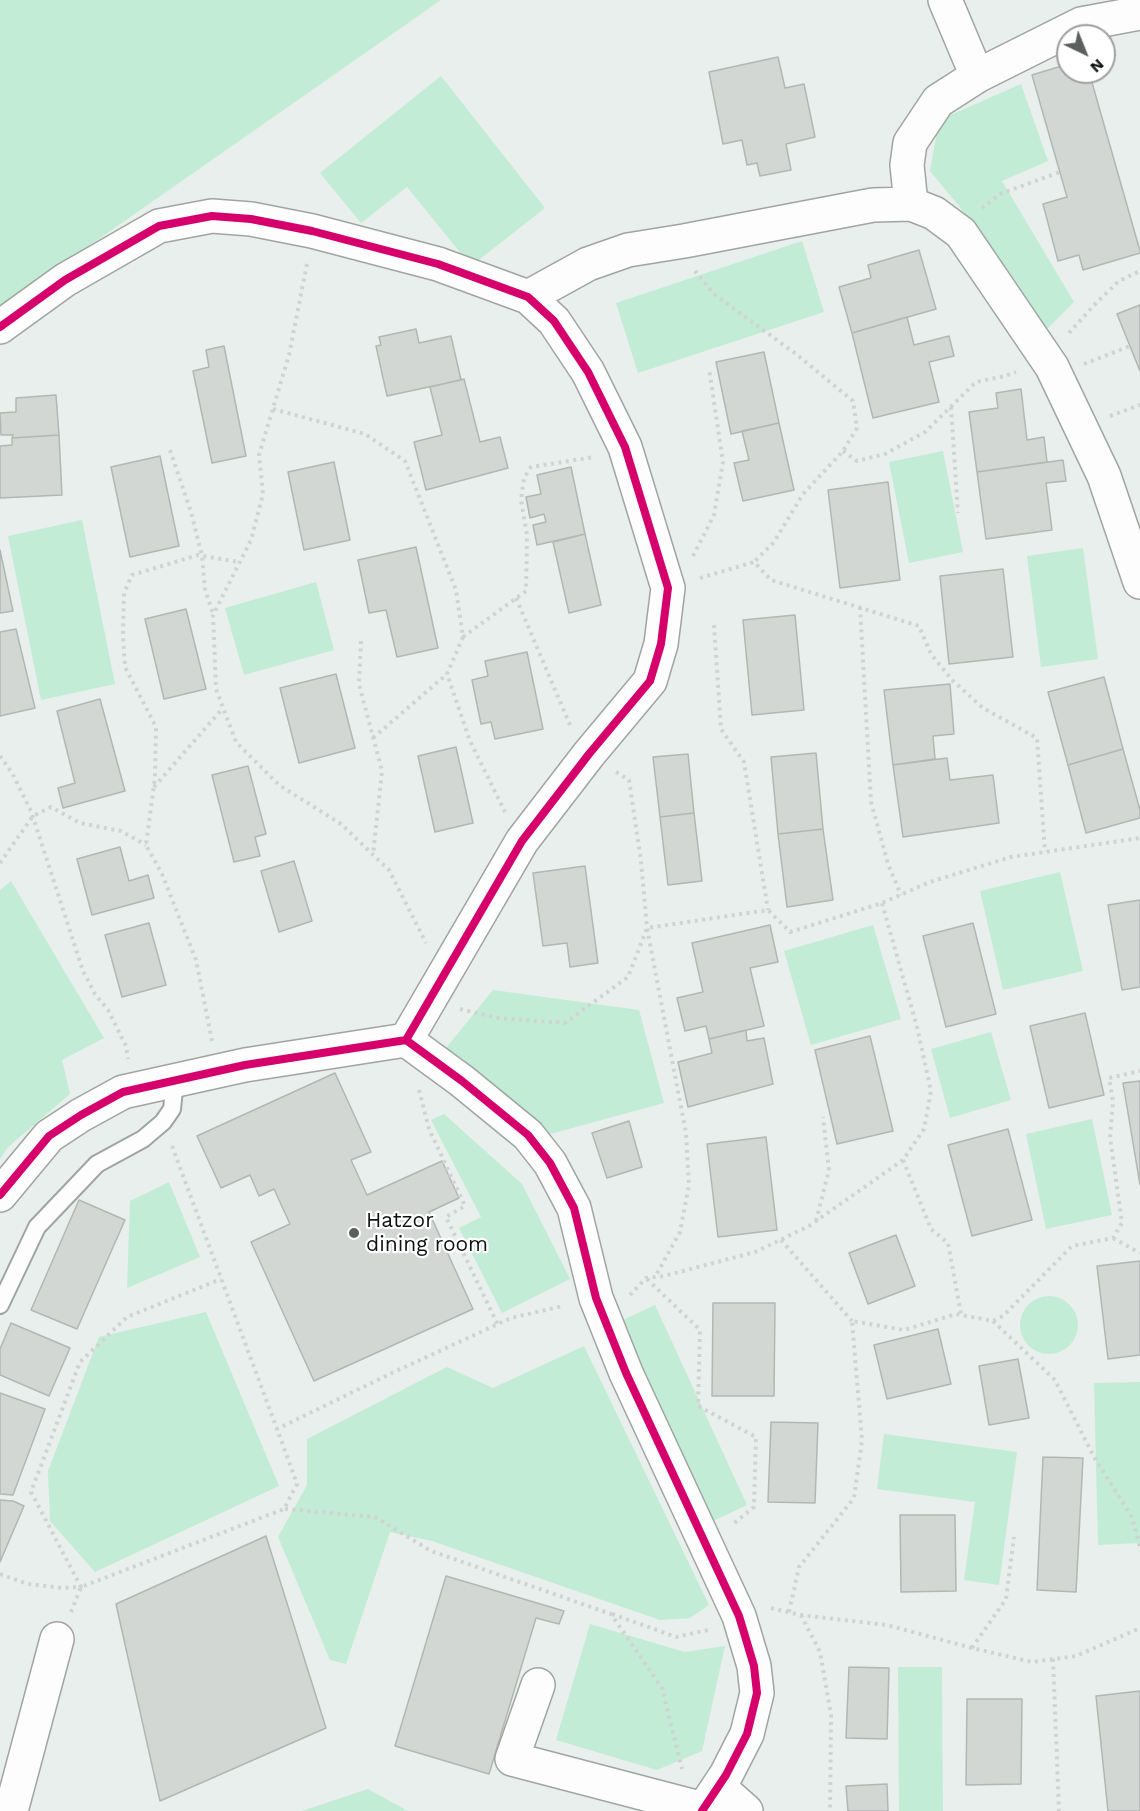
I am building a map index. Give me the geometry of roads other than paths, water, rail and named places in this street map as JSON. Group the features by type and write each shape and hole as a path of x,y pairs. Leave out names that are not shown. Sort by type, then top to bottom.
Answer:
{"street":[{"path":"945,0 977,76"},
{"path":"910,204 907,165 910,143 938,101 977,76 1081,24 1140,13"},
{"path":"528,297 588,264 628,250 873,205 910,204 934,213 961,233 1051,367 1104,476 1140,582"},
{"path":"0,327 65,280 159,226 212,216 251,219 312,231 438,264 528,297 554,321 588,372 622,442 674,586 662,644 650,681 589,754 522,841 406,1040"},
{"path":"0,1195 49,1136 89,1110 123,1092 217,1071 406,1040 462,1081 528,1135 550,1164 574,1208 601,1310 626,1373 739,1616 754,1666 757,1694 747,1734 708,1802"},
{"path":"11,1811 57,1639"},
{"path":"538,1685 512,1759 746,1811"}],"lane":[{"path":"0,1305 37,1227 97,1164 143,1139 163,1122 172,1109 175,1080"}],"place":[{"name":"Hatzor dining room","path":"354,1233"}]}
